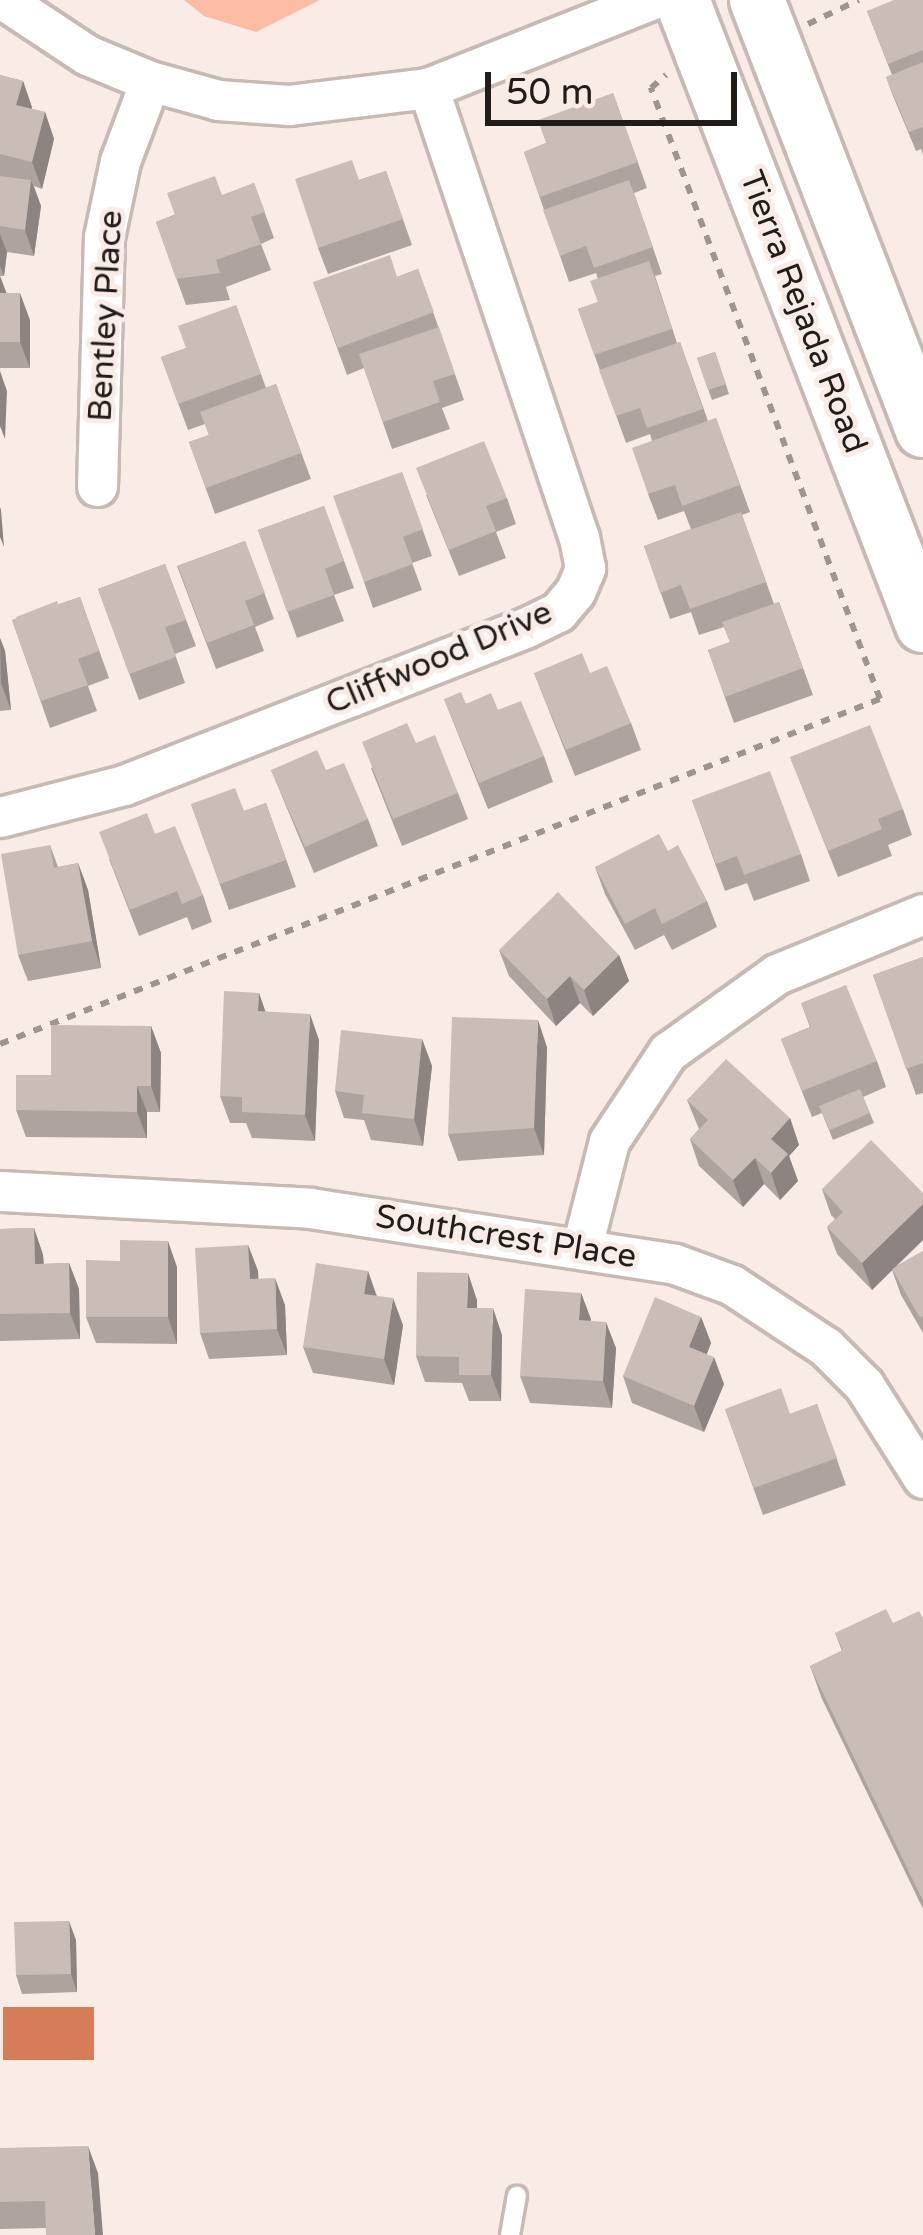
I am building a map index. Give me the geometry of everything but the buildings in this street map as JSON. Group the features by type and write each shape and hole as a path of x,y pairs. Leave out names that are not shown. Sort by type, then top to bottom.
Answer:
{"main road":[{"name":"Tierra Rejada Road","path":"682,0 923,625"},
{"name":"Tierra Rejada Road","path":"758,0 923,430"}],"street":[{"path":"4,0 87,55 150,81 218,100 289,105 428,88 650,0"},
{"name":"Bentley Place","path":"97,486 104,237 150,81"},
{"name":"Cliffwood Drive","path":"0,818 124,785 525,628 558,612 575,592 584,568 579,538 428,88"},
{"path":"581,1247 609,1141 668,1052 777,974 923,914"},
{"name":"Southcrest Place","path":"0,1191 310,1208 675,1264 784,1314 864,1385 923,1478"}],"lane":[{"path":"510,2235 517,2196"}],"path":[{"path":"827,12 859,0"},
{"path":"0,1044 880,699 651,88 668,74"}],"shaded area":[{"path":"184,0 320,0 256,32 204,16"},
{"path":"3,2007 94,2007 94,2060 3,2060"}]}
